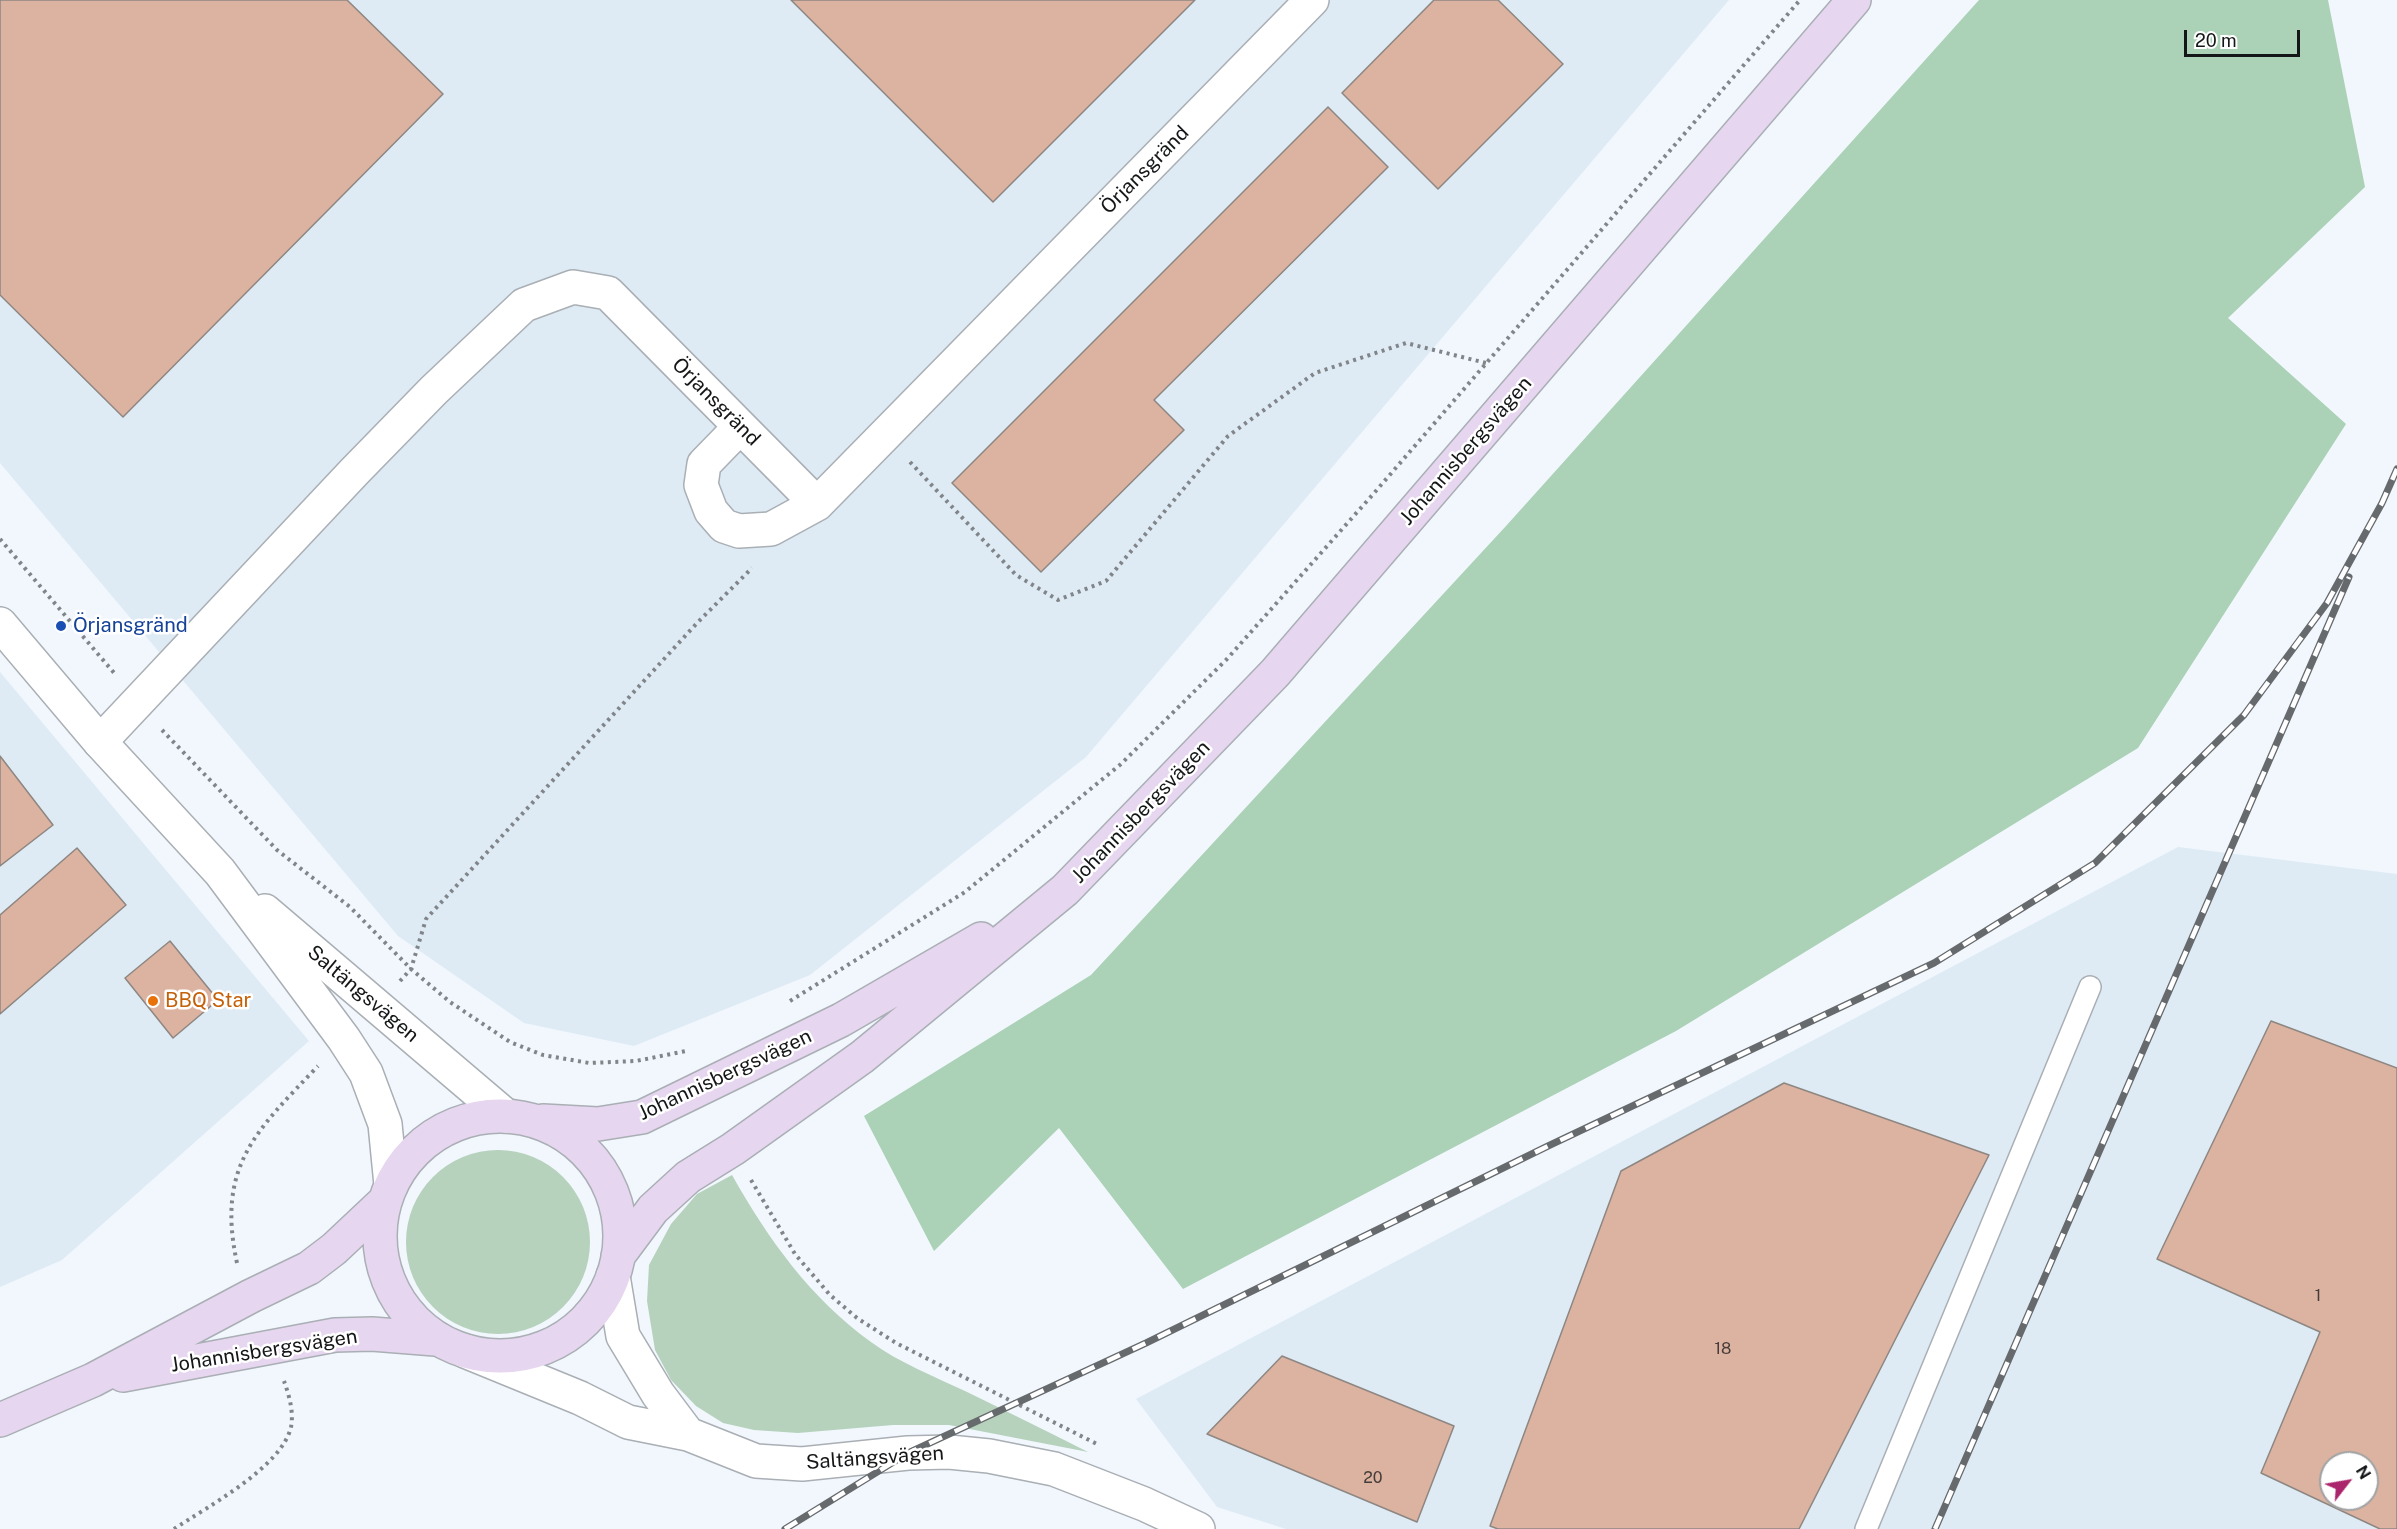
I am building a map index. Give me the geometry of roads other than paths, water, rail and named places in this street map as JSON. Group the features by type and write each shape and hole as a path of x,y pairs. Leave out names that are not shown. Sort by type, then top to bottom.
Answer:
{"main road":[{"name":"Johannisbergsvägen","path":"616,1266 653,1209 688,1177 862,1057 1065,890 1275,673 1854,0"},
{"name":"Johannisbergsvägen","path":"0,1420 93,1380 250,1296 309,1269 334,1249 388,1193 411,1156 431,1138 462,1123 517,1119 598,1124 642,1117 840,1020 1065,890"},
{"path":"388,1193 379,1236 385,1272 405,1311 435,1338 465,1351 497,1356 515,1356 555,1343 586,1320 603,1299 616,1266 619,1225 608,1184 596,1165 581,1148 562,1132 517,1119"},
{"name":"Johannisbergsvägen","path":"93,1380 334,1335 372,1334 435,1338"}],"street":[{"name":"Örjansgränd","path":"100,742 394,431 524,305 573,287 608,293 817,504 1312,0"},
{"path":"740,427 704,464 701,485 711,511 724,526 739,531 771,529 817,504"},
{"name":"Saltängsvägen","path":"0,624 100,742 220,872 344,1038 366,1073 386,1124 388,1193"},
{"name":"Saltängsvägen","path":"220,872 517,1119"},
{"path":"616,1266 623,1336 658,1394 688,1434"},
{"name":"Saltängsvägen","path":"465,1351 580,1398 628,1422 688,1434 756,1461 802,1464 908,1452 949,1452 989,1456 1053,1469 1144,1504 1198,1529"}],"lane":[{"path":"1866,1529 2090,987"}],"railway":[{"path":"785,1529 908,1453 1146,1343 1548,1146 1934,963 2095,863 2244,715 2327,603 2382,503 2397,469"},
{"path":"1935,1529 2349,577"}],"place":[{"name":"Örjansgränd","path":"61,626"},
{"name":"BBQ Star","path":"153,1001"}]}
